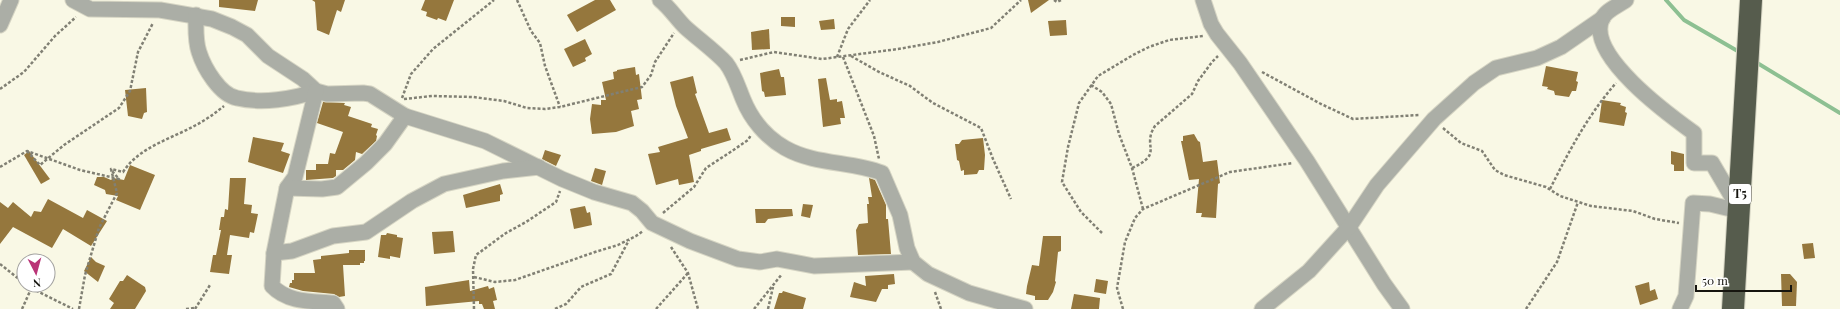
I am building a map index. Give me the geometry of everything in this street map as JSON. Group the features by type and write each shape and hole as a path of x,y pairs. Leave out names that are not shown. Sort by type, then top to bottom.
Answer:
{"highway":[{"name":"T5","path":"1733,309 1748,78 1751,0"}],"street":[{"path":"0,25 11,0"},
{"path":"73,0 90,9 160,10 196,15 225,24 247,35 268,56 316,91 326,94 370,94 405,116 485,141 562,179 594,192 632,203 642,211 652,223 690,241 738,259 760,262 777,260 814,266 913,262"},
{"path":"660,0 680,22 726,64 757,124 772,140 787,149 807,157 849,166 868,168 882,173 900,215 913,262 928,274 970,294 1025,309"},
{"path":"1203,0 1211,24 1217,34 1240,63 1307,161 1384,284 1402,309"},
{"path":"1626,0 1606,13 1603,18 1600,34 1604,46 1624,73 1653,102 1694,134 1694,162 1712,163 1739,210"},
{"path":"196,15 196,42 199,53 217,85 226,93 236,98 274,100 297,97 316,91"},
{"path":"1262,309 1309,271 1349,227 1377,185 1437,117 1474,83 1496,68 1537,58 1566,44 1603,18"},
{"path":"316,91 295,177 287,188 274,253 272,286 277,291 303,302 334,303 337,309"},
{"path":"287,188 322,189 337,187 366,163 385,144 405,116"},
{"path":"274,253 292,252 333,236 366,232 412,201 444,184 503,171 539,167"},
{"path":"1680,309 1686,296 1693,203 1710,204 1739,210"}],"path":[{"path":"494,0 433,49 412,74 401,99 432,96 473,97 504,101 527,108 560,107 642,87 651,75 655,62 680,22"},
{"path":"517,0 531,31 540,43 545,66 560,107"},
{"path":"837,57 848,29 870,0"},
{"path":"726,64 774,52 822,59 851,56 938,42 991,28 1021,0"},
{"path":"1054,0 1058,2 1060,0"},
{"path":"0,88 24,72 55,36 78,16 90,9"},
{"path":"27,151 40,165 64,145 119,108 130,91 138,52 160,10"},
{"path":"1102,233 1082,212 1062,182 1068,147 1079,104 1098,76 1132,55 1169,40 1217,34"},
{"path":"1132,168 1145,162 1149,156 1151,151 1150,133 1155,126 1192,94 1198,81 1212,62 1227,48"},
{"path":"851,56 879,72 910,86 933,103 981,128 1011,199"},
{"path":"843,57 874,136 882,173"},
{"path":"1240,63 1268,74 1321,104 1353,119 1437,117 1461,143 1482,151 1495,170 1504,175 1550,189 1560,196 1591,206 1633,211 1655,219 1691,224"},
{"path":"1550,189 1573,144 1598,103 1624,73"},
{"path":"1091,86 1102,92 1111,104 1119,134 1132,168 1143,209"},
{"path":"111,169 123,172 136,158 153,146 196,125 236,98"},
{"path":"474,277 495,282 515,280 629,240 652,223 694,187 706,168 748,140 757,124"},
{"path":"0,167 27,151"},
{"path":"27,151 80,170 119,179 111,169"},
{"path":"1123,309 1117,288 1125,242 1135,218 1143,209 1230,172 1307,161"},
{"path":"79,309 85,275 100,228 117,193 111,169"},
{"path":"474,309 473,269 476,255 506,233 556,202 560,192 562,179"},
{"path":"1526,309 1557,262 1578,202"},
{"path":"557,309 566,304 582,287 611,274 629,240"},
{"path":"668,244 688,273 698,309"},
{"path":"754,309 773,287 790,262"},
{"path":"0,264 16,277"},
{"path":"651,309 656,309 688,273"},
{"path":"186,309 195,308 210,285"},
{"path":"768,309 773,287"},
{"path":"22,309 29,293"},
{"path":"42,293 73,309"}],"building":[{"path":"219,0 258,0 255,11 219,7"},
{"path":"312,0 345,0 341,12 337,10 329,35 317,30 315,2"},
{"path":"425,0 454,0 446,21 438,18 437,20 426,16 427,12 421,10"},
{"path":"595,0 610,0 616,10 577,32 567,15"},
{"path":"1028,0 1049,0 1031,13"},
{"path":"781,17 795,17 795,27 781,26"},
{"path":"834,19 835,29 821,30 819,21"},
{"path":"1066,20 1067,35 1050,36 1048,21"},
{"path":"769,29 770,49 752,50 751,32"},
{"path":"585,39 592,54 585,58 586,61 573,67 564,49"},
{"path":"1546,66 1578,72 1576,91 1572,91 1569,97 1555,95 1554,91 1547,89 1548,87 1542,86"},
{"path":"635,67 636,75 639,74 642,99 637,100 639,109 631,111 634,126 616,132 592,134 590,119 592,104 601,105 601,100 606,100 602,82 614,79 613,72 617,70"},
{"path":"779,69 781,77 784,77 786,95 765,97 764,92 762,91 760,73"},
{"path":"693,76 697,93 695,94 709,133 727,128 731,140 701,149 701,151 689,155 694,182 679,185 678,179 656,185 648,154 660,152 658,147 688,138 676,106 670,82"},
{"path":"826,78 830,100 837,99 837,102 842,101 845,118 840,118 841,124 823,127 818,79"},
{"path":"146,88 147,112 144,113 142,119 128,116 125,90"},
{"path":"1602,100 1621,103 1620,105 1626,107 1625,112 1627,113 1624,126 1599,122"},
{"path":"323,102 345,103 344,105 351,107 348,116 372,124 371,127 378,129 376,141 362,154 356,152 355,160 343,170 336,170 336,176 333,178 306,180 306,170 316,170 316,164 328,164 330,153 335,154 343,132 317,123"},
{"path":"1194,134 1200,142 1203,162 1217,160 1220,183 1218,184 1216,218 1201,217 1202,213 1196,213 1199,179 1189,180 1181,141 1183,141 1183,136"},
{"path":"253,137 284,143 281,151 290,154 283,173 248,162"},
{"path":"983,138 985,155 984,170 979,170 977,174 964,175 964,170 961,171 959,161 957,160 955,144 959,144 962,140"},
{"path":"545,150 561,155 556,166 542,159"},
{"path":"29,151 50,179 41,184 24,155"},
{"path":"1671,151 1684,154 1684,171 1674,171 1674,165 1671,164"},
{"path":"130,165 155,175 140,210 116,200 118,196 106,194 105,190 94,185 97,177 104,177 111,180 113,178 124,180"},
{"path":"595,168 606,171 602,185 591,181"},
{"path":"230,178 246,178 244,204 252,205 251,213 258,214 254,233 250,232 249,238 230,235 227,255 232,255 229,274 210,272 213,255 216,255 221,230 219,230 221,217 224,217 225,209 228,210"},
{"path":"869,178 875,180 886,205 886,219 888,219 891,254 858,255 856,230 859,224 868,223 868,197 872,197"},
{"path":"500,184 503,194 500,195 500,201 466,208 463,195"},
{"path":"48,199 83,218 87,210 107,221 91,246 63,229 52,248 13,227 0,244 0,202 8,208 13,202 31,217 34,211 41,212"},
{"path":"803,204 813,205 810,218 801,216"},
{"path":"585,206 587,213 590,212 592,225 574,229 570,209"},
{"path":"755,209 792,209 793,216 768,219 765,223 756,223"},
{"path":"453,231 455,252 434,254 432,232"},
{"path":"387,233 403,238 400,258 390,256 390,259 378,257 381,235 386,235"},
{"path":"1043,236 1061,236 1061,251 1058,252 1056,282 1053,292 1048,300 1035,300 1035,296 1026,294 1027,286 1032,265 1039,266"},
{"path":"1813,243 1815,258 1804,259 1802,244"},
{"path":"349,250 365,250 365,261 364,263 360,263 360,265 343,265 345,296 339,297 334,294 303,291 289,287 292,280 294,280 294,273 315,273 313,260 321,259 321,256 349,253"},
{"path":"91,257 96,262 105,266 98,282 84,271"},
{"path":"894,274 895,284 888,285 888,289 882,289 876,302 850,297 854,282 866,286 865,276"},
{"path":"1781,274 1790,274 1797,282 1796,306 1782,306"},
{"path":"127,275 145,287 146,291 135,309 110,309 114,303 109,299 120,281 123,281"},
{"path":"1096,279 1108,281 1106,294 1094,292"},
{"path":"469,280 470,291 488,286 489,289 494,287 497,300 493,301 495,309 484,309 482,304 479,304 479,301 426,306 425,287"},
{"path":"1649,282 1650,291 1655,289 1658,299 1640,305 1635,286"},
{"path":"783,291 806,298 803,309 774,309 779,293 782,293"},
{"path":"1074,294 1100,298 1099,309 1071,309"}],"waterway":[{"path":"1666,0 1684,20 1741,53"},
{"path":"1754,61 1840,113"}]}
